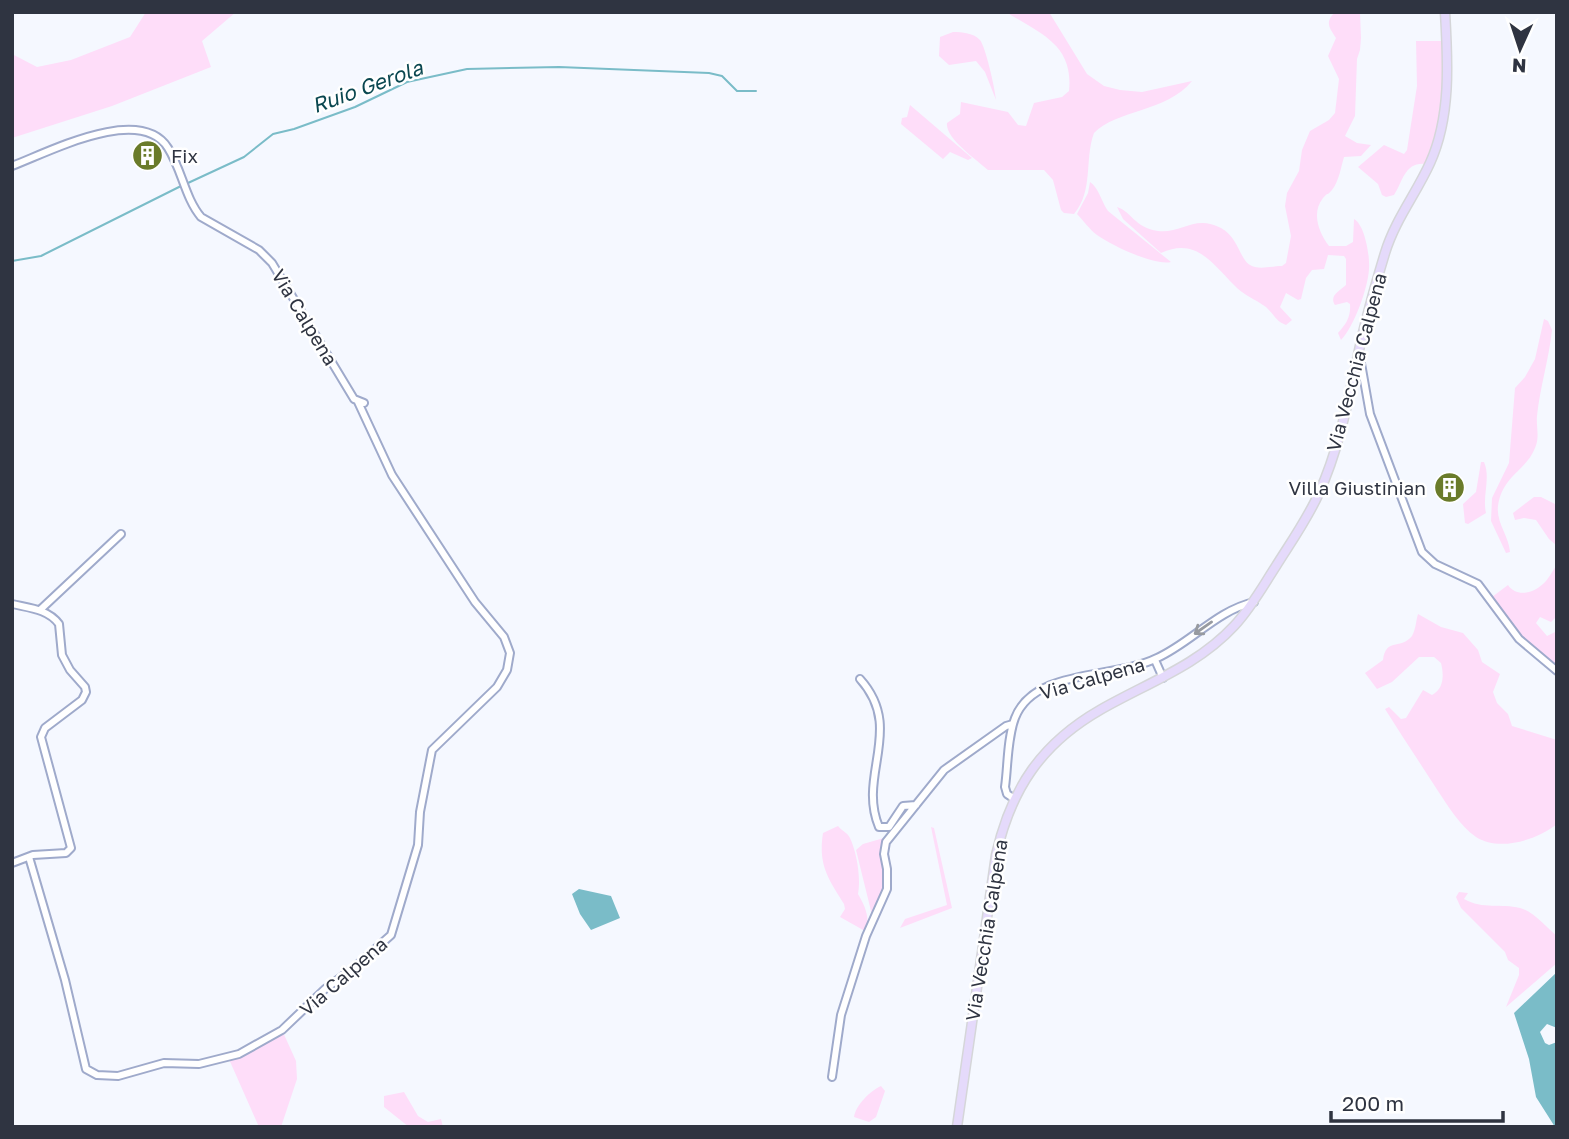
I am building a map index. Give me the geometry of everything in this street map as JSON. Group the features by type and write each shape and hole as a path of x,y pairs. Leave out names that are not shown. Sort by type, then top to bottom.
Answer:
{"main road":[{"name":"Via Vecchia Calpena","path":"957,1127 996,855 1003,824 1013,798 1037,764 1069,731 1100,710 1190,663 1217,643 1254,602 1320,492 1342,425 1385,251 1429,165 1440,136 1446,99 1445,12"}],"street":[{"name":"Via Calpena","path":"12,166 103,132 117,130 150,133 160,137 168,147 195,210 201,217 259,250 272,263 354,399 361,403 391,475 475,602 503,637 510,653 507,670 497,687 432,750 420,812 418,845 391,935 325,989 282,1030 239,1054 199,1064 164,1063 125,1075 97,1076 86,1069 65,980 29,857"},
{"path":"1359,352 1370,414 1422,552 1435,564 1478,584 1519,639 1557,671"},
{"path":"40,610 121,534"},
{"name":"Via Calpena","path":"1013,798 1007,794 1005,787 1013,724 1023,704 1040,689 1154,660 1229,609 1254,602"},
{"path":"12,604 50,614 59,624 62,655 86,692 82,700 45,728 41,737 71,848 66,853 29,857 12,863"},
{"path":"1154,660 1163,678"},
{"name":"Via Calpena","path":"860,679 876,708 882,731 874,770 873,794 879,827 889,827 903,806 914,803"},
{"name":"Via Calpena","path":"832,1077 841,1015 866,936 887,889 884,845 914,803 944,770 1006,726 1013,724"}],"shaded area":[{"path":"146,12 236,12 202,41 211,67 112,106 12,138 12,54 37,67 71,60 130,37"},
{"path":"1006,12 1049,12 1087,74 1104,86 1142,92 1192,81 1169,99 1115,120 1094,133 1084,195 1074,214 1061,210 1053,180 1044,170 988,170 956,142 948,129 947,123 960,114 961,102 1008,112 1018,125 1026,126 1034,103 1062,97 1069,91 1069,75 1060,51 1042,34"},
{"path":"1335,12 1360,12 1361,38 1357,59 1355,116 1345,136 1357,143 1371,145 1361,156 1344,157 1332,190 1323,198 1317,210 1322,235 1329,246 1346,246 1353,242 1354,219 1364,234 1368,249 1369,269 1363,296 1351,326 1341,340 1338,333 1350,313 1350,304 1347,302 1335,305 1333,299 1346,285 1344,256 1328,255 1324,269 1312,270 1306,278 1301,299 1286,293 1280,307 1292,320 1286,325 1194,250 1173,249 1161,253 1123,219 1117,207 1144,227 1158,231 1203,223 1212,224 1228,233 1250,265 1265,268 1286,263 1291,236 1285,206 1287,193 1299,171 1302,150 1310,131 1329,120 1335,113 1339,79 1328,56 1336,38 1329,22"},
{"path":"953,32 971,34 980,40 996,100 985,72 976,61 949,65 939,56 940,37"},
{"path":"1416,41 1442,41 1439,119 1426,164 1413,166 1405,174 1394,195 1386,197 1382,195 1378,184 1358,167 1384,145 1404,154 1407,150 1417,86"},
{"path":"910,105 972,158 968,160 950,152 943,159 901,124 902,118 907,117"},
{"path":"1090,182 1108,211 1171,262 1154,261 1133,254 1091,230 1077,214 1088,193"},
{"path":"1544,319 1552,330 1538,405 1538,436 1531,456 1504,488 1498,506 1499,518 1509,546 1510,552 1506,553 1491,521 1492,498 1509,463 1515,388 1535,359"},
{"path":"1481,462 1484,462 1487,474 1486,513 1468,524 1465,523 1463,504 1476,492"},
{"path":"1534,497 1541,497 1557,505 1557,546 1536,520 1515,520 1513,513"},
{"path":"1557,565 1557,616 1551,622 1540,617 1536,623 1547,636 1557,631 1557,667 1525,642 1492,597 1508,585 1520,593 1534,590 1545,582"},
{"path":"1418,614 1441,627 1463,633 1478,650 1482,662 1500,674 1493,692 1497,703 1508,714 1512,726 1557,740 1557,824 1549,830 1529,839 1506,844 1496,844 1476,837 1450,809 1385,709 1389,707 1401,719 1406,718 1423,690 1432,695 1441,685 1441,663 1434,657 1419,657 1392,682 1377,689 1365,673 1383,660 1387,649 1412,636"},
{"path":"910,810 884,846 887,887 872,924 856,850 863,844 884,838"},
{"path":"838,826 849,836 855,851 859,873 858,894 867,917 865,931 840,917 845,909 844,904 823,863 823,833"},
{"path":"931,827 934,828 952,908 900,928 905,919 947,905"},
{"path":"1459,892 1468,893 1464,899 1478,904 1525,910 1557,936 1557,963 1506,1007 1519,975 1519,968 1508,960 1505,952 1461,908 1456,897"},
{"path":"282,1030 296,1061 297,1079 281,1127 259,1127 228,1057"},
{"path":"881,1086 885,1091 876,1117 869,1122 854,1117 864,1099"},
{"path":"404,1092 418,1116 428,1122 441,1119 443,1127 409,1127 384,1107 384,1096"}],"water":[{"path":"579,889 611,896 620,918 591,930 580,914 572,894"},
{"path":"1557,972 1557,1028 1547,1024 1540,1032 1545,1043 1549,1045 1557,1042 1555,1127 1536,1097 1529,1059 1514,1013"}],"waterway":[{"name":"Ruio Gerola","path":"188,183 244,157 273,134 355,107 407,82 467,69 559,67 709,73 722,76 737,91 756,91"},
{"name":"Ruio Gerola","path":"12,261 41,256 183,185"}],"place":[{"name":"Fix","path":"148,155"},
{"name":"Villa Giustinian","path":"1449,487"}]}
